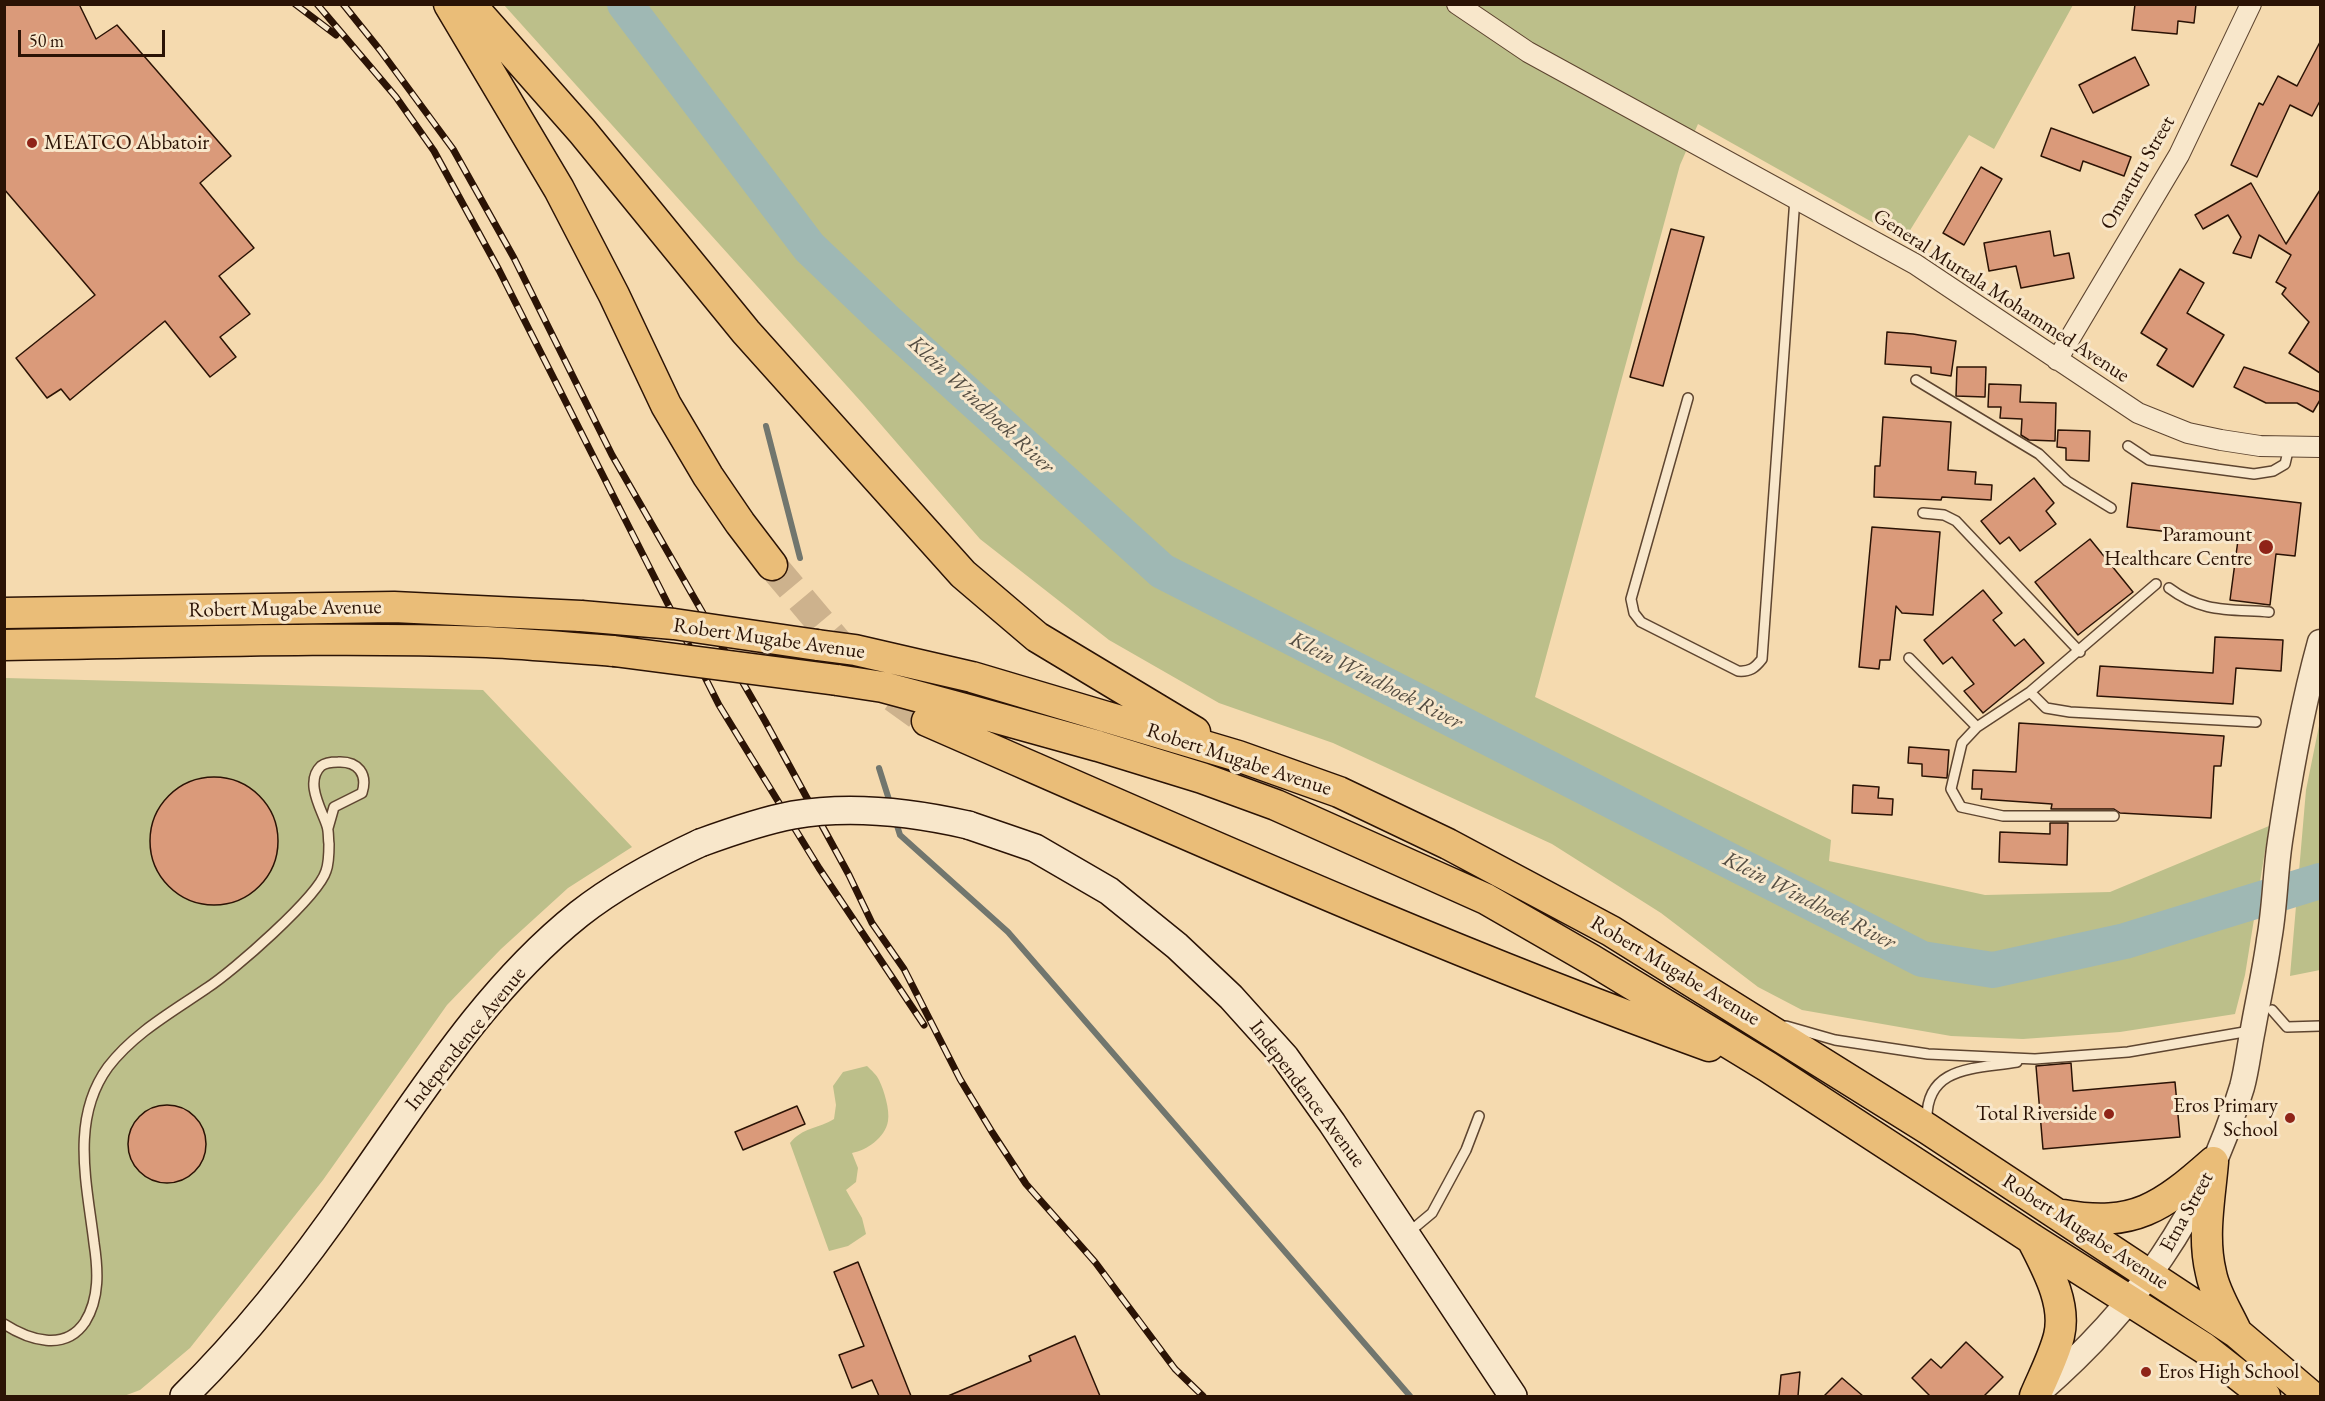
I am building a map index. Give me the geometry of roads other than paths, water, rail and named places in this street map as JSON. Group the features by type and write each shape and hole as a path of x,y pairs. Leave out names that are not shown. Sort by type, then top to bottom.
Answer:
{"main road":[{"path":"449,4 559,189 614,294 666,405 708,476 772,565"},
{"path":"470,4 582,131 746,333 963,574 1037,637 1128,693 1238,756"},
{"name":"Robert Mugabe Avenue","path":"4,613 394,607 581,616 674,624 855,650 972,677 1238,756 1339,792 1448,844 1611,931 1928,1129 2237,1332 2311,1396"},
{"name":"Robert Mugabe Avenue","path":"4,645 379,640 488,642 614,651 883,687 1098,746 1202,778 1276,805 1486,899 1592,960 1768,1067 2204,1348 2265,1396"},
{"path":"927,721 1322,894 1605,1009 1768,1067"},
{"name":"Independence Avenue","path":"184,1396 227,1354 272,1300 455,1047 512,978 547,942 609,892 657,864 700,843 735,830 795,815 852,811 890,812 932,817 968,825 1035,848 1085,876 1130,907 1177,946 1231,997 1285,1058 1332,1123 1513,1396"},
{"path":"2047,1208 2063,1215 2087,1220 2134,1215 2158,1206 2178,1193 2213,1162"},
{"path":"2213,1162 2206,1239 2210,1271 2237,1332"},
{"path":"2032,1239 2051,1279 2060,1321 2060,1335 2035,1396"}],"street":[{"name":"General Murtala Mohammed Avenue","path":"1457,4 1527,52 1916,264 2138,413 2162,424 2221,440 2260,446 2320,447"},
{"name":"Omaruru Street","path":"2056,360 2179,155 2251,4"},
{"name":"Etna Street","path":"2035,1396 2077,1360 2131,1301 2177,1236 2213,1162 2242,1086 2270,940 2280,842 2303,712 2320,642"}],"lane":[{"path":"1688,398 1631,599 1634,613 1641,622 1738,671 1747,672 1762,659 1795,197"},
{"path":"1916,380 2039,454 2067,482 2111,508"},
{"path":"2127,447 2149,460 2254,474 2273,471 2285,464 2289,447"},
{"path":"1923,513 1944,515 1956,521 2080,652"},
{"path":"2114,816 2003,816 1961,807 1951,789 1962,742 1977,727 2030,692 2080,652 2156,584"},
{"path":"2169,588 2184,600 2203,607 2269,612"},
{"path":"1909,658 1977,727"},
{"path":"2030,692 2046,708 2070,712 2256,722"},
{"path":"4,1324 20,1334 39,1341 56,1341 72,1335 84,1324 91,1311 97,1290 97,1266 83,1157 84,1126 100,1078 116,1056 166,1015 209,987 252,952 308,898 326,873 329,852 328,828 333,807 362,793 365,782 356,765 332,762 321,766 314,778 315,793 328,828"},
{"path":"2272,1010 2287,1027 2320,1026"},
{"path":"1746,1014 1835,1040 1928,1054 2035,1059"},
{"path":"1928,1129 1927,1106 1936,1084 1952,1074 2035,1059 2128,1052 2252,1030"},
{"path":"1406,1234 1432,1213 1466,1150 1479,1116"}],"waterway":[{"name":"Klein Windhoek River","path":"625,4 809,247 883,318 1162,571 1922,959 1993,970 2125,941 2320,881"},
{"path":"766,426 800,558"},
{"path":"879,768 891,806"},
{"path":"895,819 900,835 1008,932 1410,1396"}],"tunnel":[{"path":"772,565 874,683 927,721"}],"railway":[{"path":"295,4 336,35"},
{"path":"317,4 396,97 434,151 499,270 719,705 819,868 924,1025"},
{"path":"343,4 453,149 514,258 612,455 765,721 849,875 872,923 904,969 960,1079 992,1132 1026,1184 1095,1262 1175,1369 1203,1396"}],"place":[{"name":"MEATCO Abbatoir","path":"32,143"},
{"name":"Paramount Healthcare Centre","path":"2266,547"},
{"name":"Total Riverside","path":"2109,1114"},
{"name":"Eros Primary School","path":"2290,1118"},
{"name":"Eros High School","path":"2146,1372"}]}
